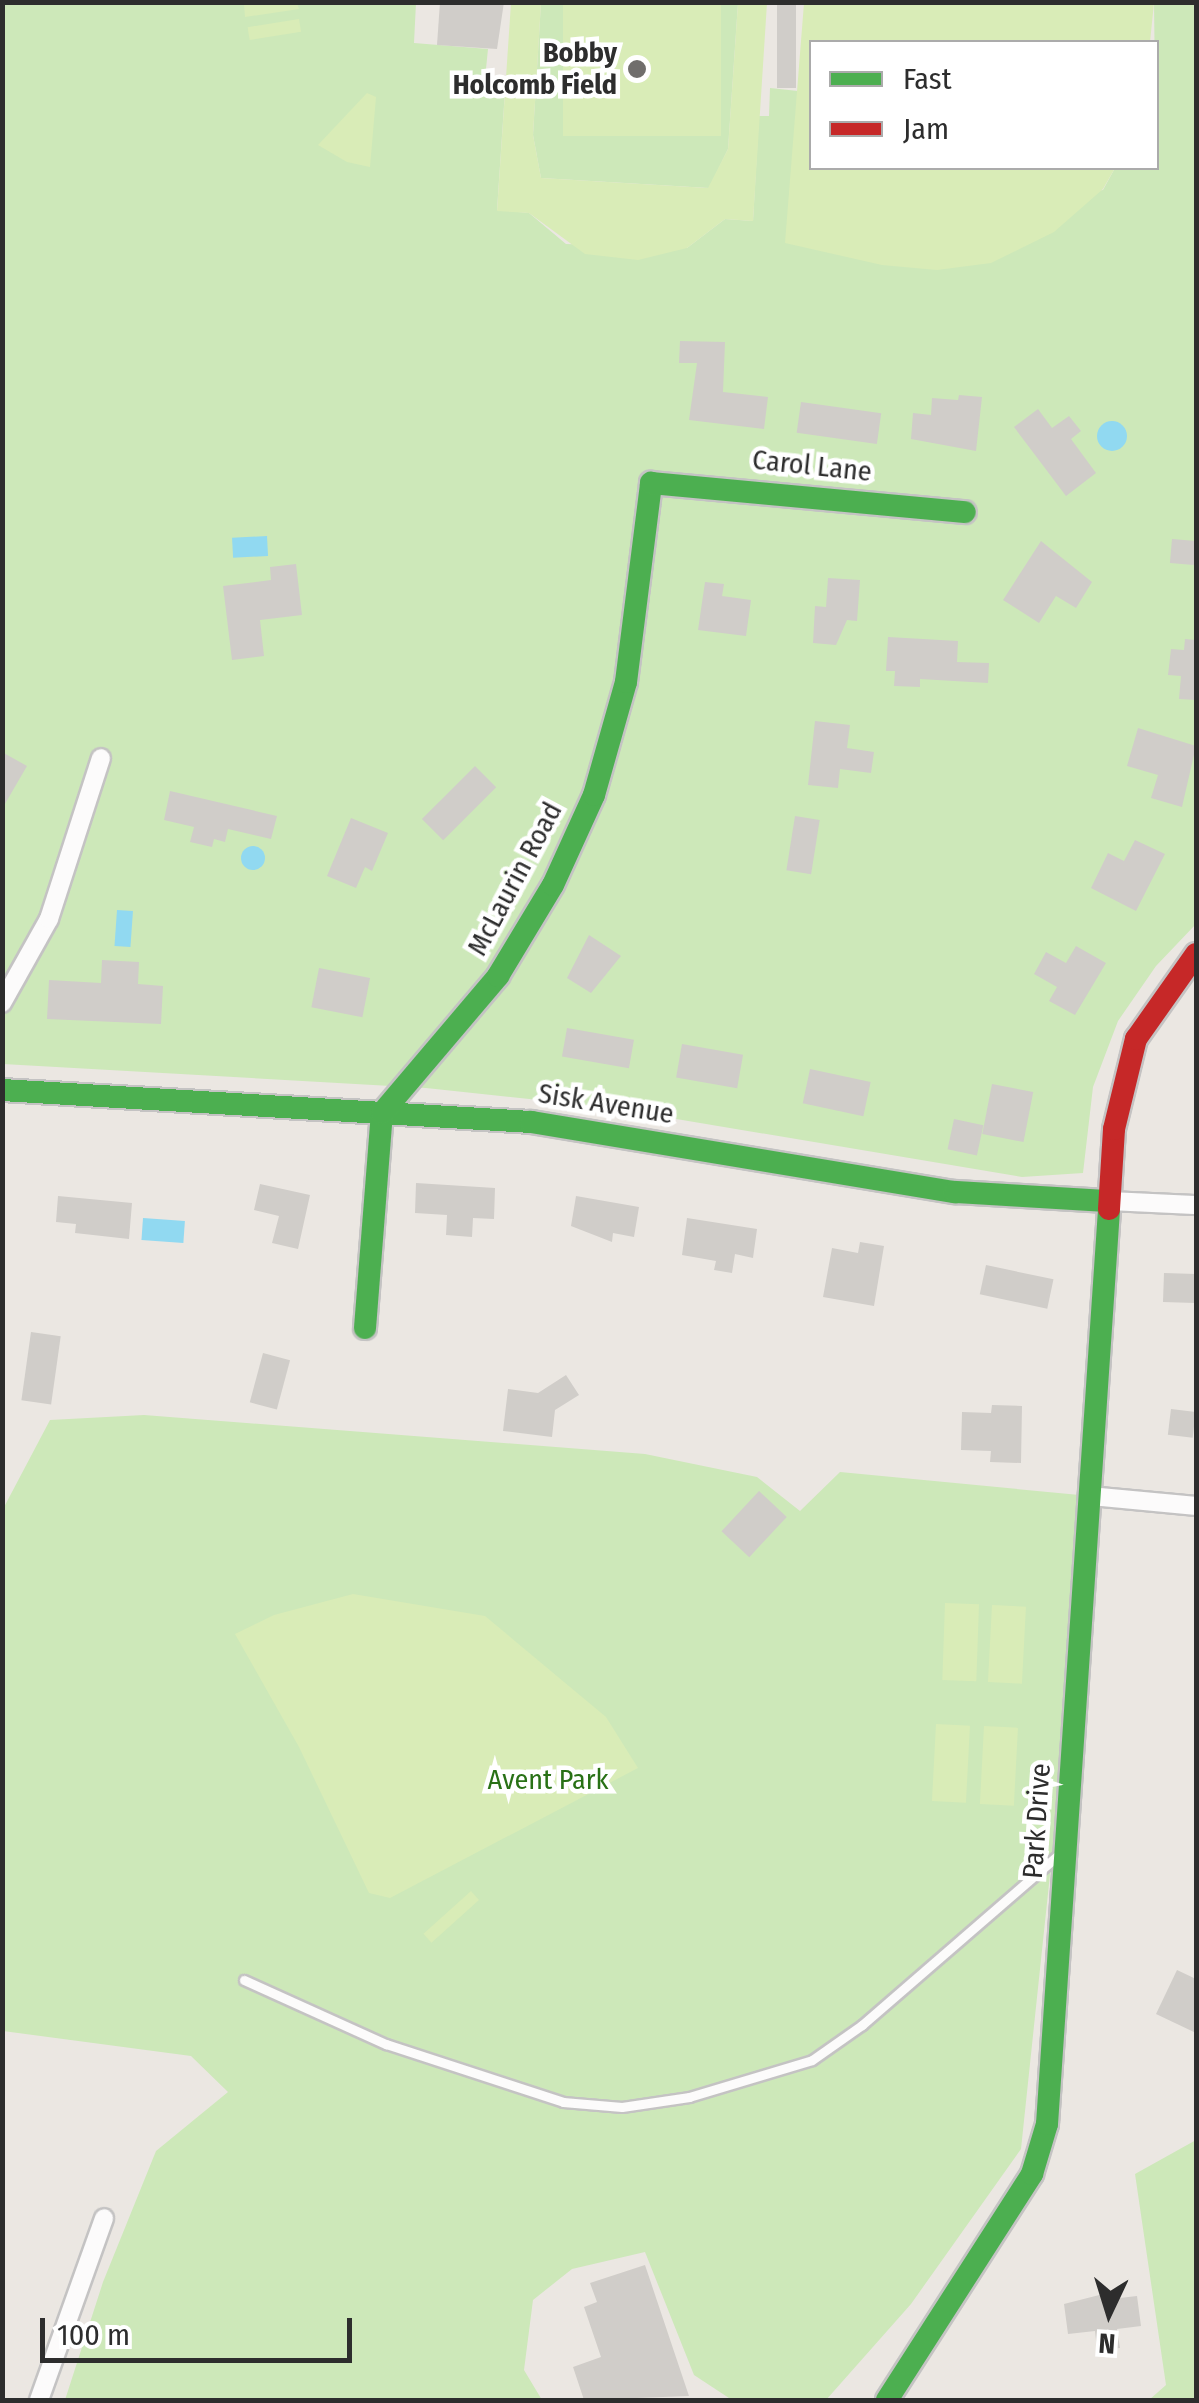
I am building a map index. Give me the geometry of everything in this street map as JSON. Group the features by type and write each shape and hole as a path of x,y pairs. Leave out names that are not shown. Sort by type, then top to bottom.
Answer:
{"street":[{"name":"Carol Lane","path":"651,483 965,512"},
{"name":"McLaurin Road","path":"382,1113 498,976 553,885 594,795 626,682 651,483"},
{"path":"2,1003 49,919 101,758"},
{"name":"Park Drive","path":"887,2400 1032,2174 1047,2124 1108,1201 1120,1090 1136,1039 1196,954"},
{"name":"Sisk Avenue","path":"2,1090 531,1122 955,1192 1196,1205"},
{"path":"365,1328 382,1113"},
{"path":"1090,1496 1196,1506"},
{"path":"39,2400 104,2218"}],"lane":[{"path":"244,1980 386,2044 563,2102 622,2107 689,2097 812,2060 862,2025 1064,1850"}],"green space":[{"name":"Bobby Holcomb Field","path":"563,2 721,2 721,136 563,136"},
{"path":"2,3 416,3 414,43 488,49 484,89 505,91 497,210 529,213 566,244 687,248 725,219 753,221 759,116 769,116 770,88 798,91 786,243 1103,190 1114,170 1159,170 1159,40 1154,40 1154,3 1196,3 1196,924 1156,966 1118,1021 1093,1087 1083,1173 1022,1177 605,1107 426,1088 3,1064"},
{"path":"297,3 299,9 245,17 244,4"},
{"path":"511,3 541,3 533,135 541,178 708,188 728,149 738,3 767,3 753,221 725,219 687,248 638,260 585,254 529,213 497,211"},
{"name":"Bobby Holcomb Field","path":"541,3 738,3 728,149 709,188 541,178 533,135"},
{"path":"804,3 1154,3 1150,40 809,40 809,170 1114,170 1103,189 1054,232 991,263 937,270 882,265 785,243"},
{"path":"299,19 301,32 250,40 248,27"},
{"path":"367,93 376,97 370,167 347,162 318,145"},
{"name":"Avent Park","path":"144,1415 645,1454 757,1477 800,1511 840,1472 1090,1496 1021,2149 911,2304 826,2400 732,2400 694,2375 645,2252 572,2269 533,2300 524,2370 542,2400 65,2400 103,2282 156,2151 228,2092 191,2056 3,2031 3,1509 50,1420"},
{"path":"353,1594 485,1616 606,1717 638,1768 390,1898 369,1893 299,1747 235,1634 274,1615"},
{"path":"945,1603 979,1604 976,1681 942,1680"},
{"path":"992,1605 1026,1607 1022,1684 988,1682"},
{"path":"936,1724 970,1726 966,1803 932,1801"},
{"path":"984,1726 1018,1728 1014,1806 980,1804"},
{"path":"471,1891 479,1900 431,1943 423,1934"},
{"path":"1196,2140 1196,2400 1149,2400 1166,2385 1135,2174"}],"water":[{"path":"1112,421 1123,425 1127,436 1123,447 1112,451 1101,447 1097,436 1101,425"},
{"path":"267,536 268,556 233,558 232,538"},
{"path":"253,846 262,849 262,867 253,870 244,867 241,858 244,849"},
{"path":"117,910 133,911 130,947 114,946"},
{"path":"143,1218 185,1221 183,1243 141,1240"}],"building":[{"path":"440,2 504,2 497,49 437,45"},
{"path":"777,2 796,2 796,88 777,88"},
{"path":"680,341 725,342 723,392 768,397 764,429 689,420 697,363 679,363"},
{"path":"959,395 982,397 976,451 911,439 913,413 931,415 932,398 958,400"},
{"path":"801,402 881,413 877,444 797,433"},
{"path":"1038,409 1052,428 1069,416 1081,431 1071,439 1096,473 1066,496 1014,427"},
{"path":"1172,539 1196,541 1194,565 1170,563"},
{"path":"1041,541 1092,582 1076,608 1056,596 1039,623 1003,600"},
{"path":"296,564 302,615 260,620 264,656 232,660 223,586 271,580 270,567"},
{"path":"828,578 860,580 857,621 847,620 836,645 813,643 815,606 826,607"},
{"path":"705,582 724,584 722,596 751,600 746,636 698,630"},
{"path":"888,637 958,641 957,662 989,663 988,683 920,679 920,687 894,686 895,671 886,671"},
{"path":"1185,639 1196,640 1196,700 1179,699 1181,676 1168,675 1171,649 1184,650"},
{"path":"815,721 850,725 847,748 874,752 871,773 840,769 838,788 808,785"},
{"path":"1138,728 1196,746 1182,807 1151,798 1158,775 1127,766"},
{"path":"2,752 27,766 2,809"},
{"path":"475,766 496,787 443,840 422,819"},
{"path":"170,791 277,816 271,839 228,829 225,842 214,839 212,847 190,842 194,827 164,820"},
{"path":"795,816 820,820 811,874 786,870"},
{"path":"351,818 388,833 372,871 365,867 356,888 327,876"},
{"path":"1135,840 1165,854 1136,911 1091,888 1108,853 1124,861"},
{"path":"589,935 621,956 591,993 567,978"},
{"path":"1076,946 1106,963 1075,1015 1049,1001 1057,987 1034,974 1046,952 1066,963"},
{"path":"102,960 139,962 138,984 163,986 161,1024 47,1019 49,980 101,983"},
{"path":"319,968 370,978 362,1017 311,1007"},
{"path":"567,1028 634,1040 629,1068 562,1057"},
{"path":"682,1044 743,1055 737,1088 676,1077"},
{"path":"810,1069 871,1082 863,1116 803,1103"},
{"path":"992,1084 1033,1092 1023,1142 982,1134"},
{"path":"954,1119 983,1125 977,1156 948,1149"},
{"path":"416,1183 495,1188 494,1219 473,1218 472,1237 446,1235 447,1215 415,1213"},
{"path":"260,1184 310,1195 298,1249 272,1243 279,1216 254,1210"},
{"path":"58,1196 132,1203 129,1239 75,1233 76,1224 56,1222"},
{"path":"576,1196 639,1207 634,1237 613,1233 612,1242 571,1226"},
{"path":"687,1218 757,1229 753,1258 735,1254 732,1273 714,1270 716,1261 682,1255"},
{"path":"860,1242 884,1246 874,1306 823,1297 832,1248 858,1253"},
{"path":"986,1265 1053,1279 1047,1309 980,1294"},
{"path":"1164,1273 1196,1274 1195,1303 1163,1302"},
{"path":"31,1332 61,1336 51,1405 21,1400"},
{"path":"263,1353 290,1360 277,1410 250,1402"},
{"path":"566,1375 579,1395 555,1410 552,1437 503,1431 508,1389 538,1393"},
{"path":"992,1405 1022,1406 1021,1463 990,1462 991,1451 961,1450 962,1412 991,1413"},
{"path":"1171,1409 1196,1412 1193,1438 1168,1435"},
{"path":"759,1491 787,1517 749,1557 721,1531"},
{"path":"1177,1970 1196,1979 1196,2033 1156,2014"},
{"path":"645,2265 689,2396 584,2400 573,2367 601,2357 584,2307 597,2302 590,2283"},
{"path":"1119,2290 1120,2298 1137,2296 1141,2326 1117,2329 1120,2348 1097,2350 1095,2331 1068,2334 1064,2304"}],"traffic: fast":[{"path":"365,1328 382,1113 498,976 553,885 594,795 626,682 651,483 965,512"},
{"path":"2,1090 531,1122 955,1192 1108,1201"},
{"path":"887,2400 1032,2174 1047,2124 1109,1209"}],"traffic: jam":[{"path":"1109,1209 1114,1129 1136,1039 1196,954"}],"place":[{"name":"Bobby Holcomb Field","path":"637,69"}]}
